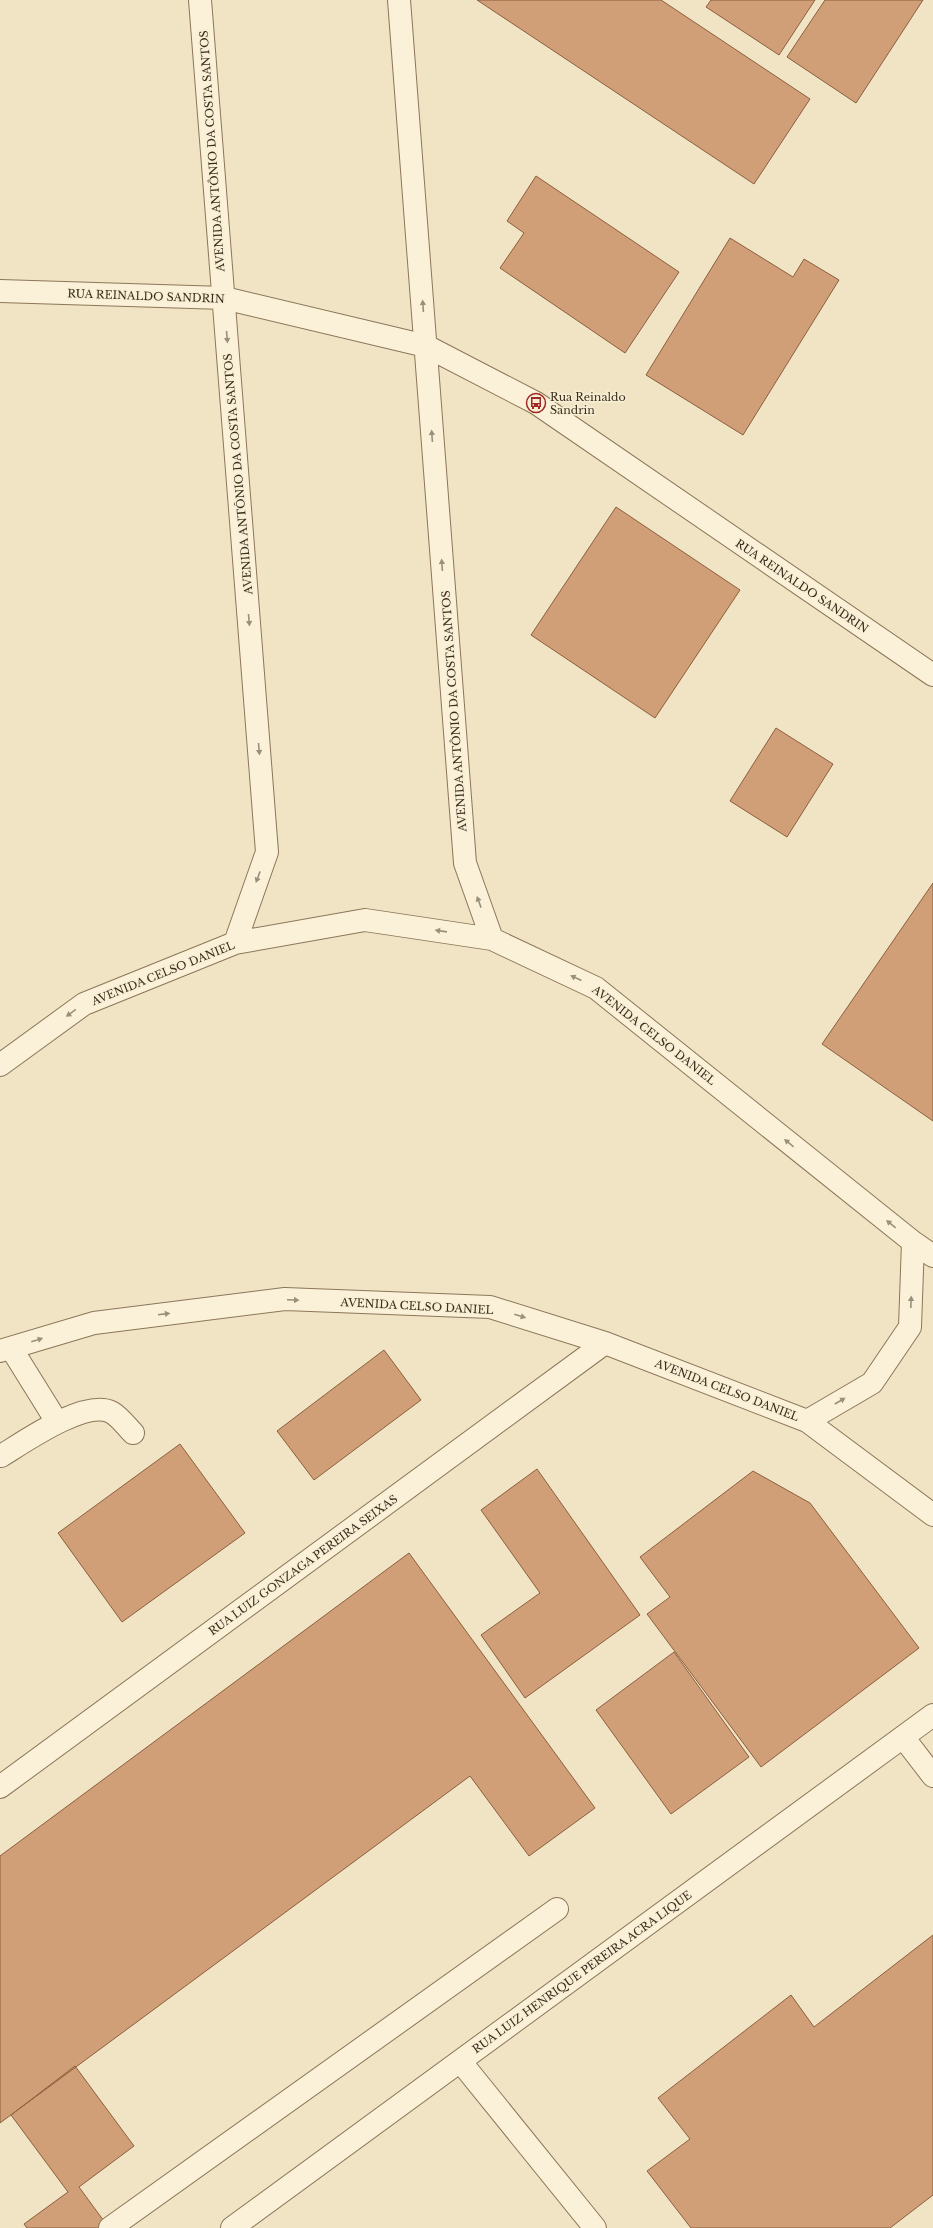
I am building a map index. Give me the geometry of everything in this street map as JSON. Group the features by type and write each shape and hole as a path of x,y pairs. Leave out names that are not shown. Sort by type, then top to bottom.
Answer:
{"street":[{"name":"AVENIDA ANTÔNIO DA COSTA SANTOS","path":"200,0 267,852 235,943"},
{"name":"AVENIDA ANTÔNIO DA COSTA SANTOS","path":"399,0 465,863 492,939"},
{"name":"RUA REINALDO SANDRIN","path":"0,291 224,298 426,346 536,403 933,675"},
{"name":"AVENIDA CELSO DANIEL","path":"0,1065 84,1004 235,943 365,920 492,939 596,988 913,1242 933,1256"},
{"path":"807,1421 872,1383 910,1327 913,1242"},
{"name":"AVENIDA CELSO DANIEL","path":"5,1350 94,1323 285,1299 490,1307 605,1342 807,1421 933,1514"},
{"name":"RUA LUIZ GONZAGA PEREIRA SEIXAS","path":"0,1787 605,1342"},
{"path":"5,1350 57,1422"},
{"path":"1,1456 57,1422 94,1410 112,1412 133,1433"},
{"name":"RUA LUIZ HENRIQUE PEREIRA ACRA LIQUE","path":"232,2228 933,1715"},
{"path":"904,1737 933,1776"},
{"path":"110,2228 557,1909"},
{"path":"460,2061 595,2228"}],"building":[{"path":"477,0 661,0 810,99 754,184"},
{"path":"711,0 815,0 779,55 706,7"},
{"path":"825,0 923,0 856,103 787,57"},
{"path":"536,176 679,272 625,353 500,268 524,233 507,221"},
{"path":"730,238 793,277 804,259 839,280 743,435 646,375"},
{"path":"616,507 740,590 655,718 531,635"},
{"path":"776,728 833,764 787,837 730,801"},
{"path":"933,883 933,1121 822,1044"},
{"path":"384,1350 421,1400 314,1480 277,1431"},
{"path":"180,1444 245,1533 122,1622 58,1533"},
{"path":"537,1469 640,1615 525,1698 481,1635 540,1593 481,1510"},
{"path":"753,1471 810,1503 919,1648 761,1767 647,1614 670,1597 640,1557"},
{"path":"409,1553 595,1808 529,1856 470,1776 0,2123 0,1856"},
{"path":"674,1652 749,1757 671,1814 596,1710"},
{"path":"933,1935 933,2195 890,2228 691,2228 647,2171 690,2139 658,2098 791,1995 814,2027"},
{"path":"75,2066 134,2146 79,2187 109,2228 27,2228 24,2224 68,2192 11,2115"}],"place":[{"name":"Rua Reinaldo Sandrin","path":"536,403"}]}
